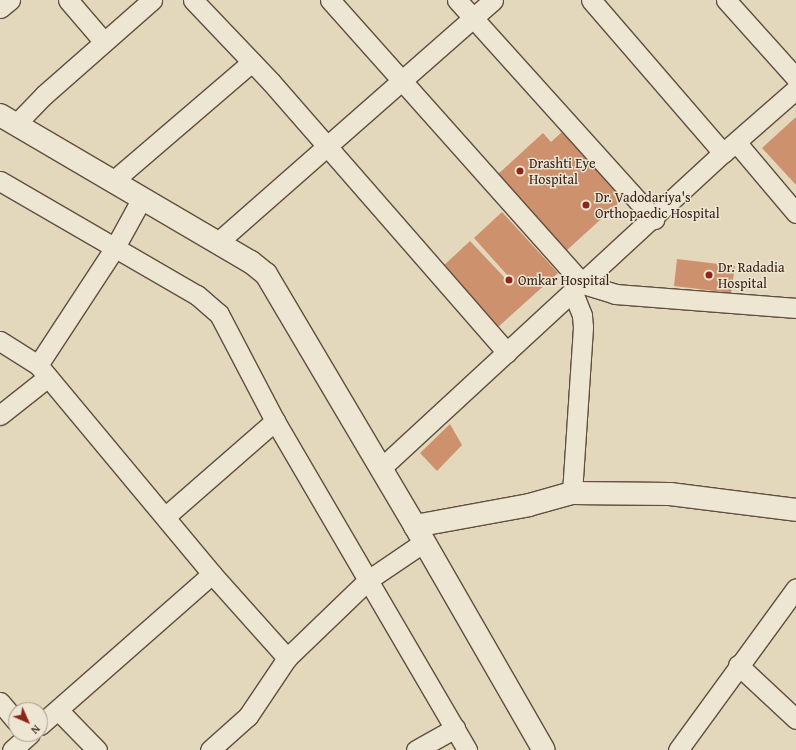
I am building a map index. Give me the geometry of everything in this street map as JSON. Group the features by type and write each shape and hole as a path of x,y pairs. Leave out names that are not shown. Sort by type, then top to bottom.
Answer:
{"street":[{"path":"0,8 10,0"},
{"path":"68,0 104,42"},
{"path":"152,0 44,94 8,120 218,242 251,262 266,274 544,750"},
{"path":"193,0 252,62 507,353"},
{"path":"330,0 402,80 578,289 584,327 572,493"},
{"path":"457,0 654,219"},
{"path":"218,242 493,0"},
{"path":"591,0 730,147 796,212"},
{"path":"726,0 796,78"},
{"path":"113,181 252,62"},
{"path":"380,469 578,289 730,147 796,89"},
{"path":"0,182 210,303 219,314 275,421 467,750"},
{"path":"0,415 43,371 142,198"},
{"path":"578,289 616,294 796,308"},
{"path":"0,341 43,371 166,516 212,574 287,658"},
{"path":"166,516 275,421"},
{"path":"221,747 257,705 287,658 368,580 419,534 572,493 670,494 796,510"},
{"path":"48,718 212,574"},
{"path":"678,750 738,665 796,588"},
{"path":"738,665 796,719"},
{"path":"0,702 8,711"},
{"path":"58,710 97,750"},
{"path":"416,750 455,728"},
{"path":"12,750 21,742"}],"building":[{"path":"796,117 796,185 762,148"},
{"path":"562,132 623,199 566,251 497,175 543,133 551,142"},
{"path":"502,212 558,273 497,328 441,268 470,241 505,278 508,276 474,238"},
{"path":"677,259 735,266 731,293 674,286"},
{"path":"450,424 462,445 437,471 420,453"}],"place":[{"name":"Drashti Eye Hospital","path":"520,171"},
{"name":"Dr. Vadodariya's Orthopaedic Hospital","path":"586,205"},
{"name":"Dr. Radadia Hospital","path":"709,275"},
{"name":"Omkar Hospital","path":"509,280"}]}
